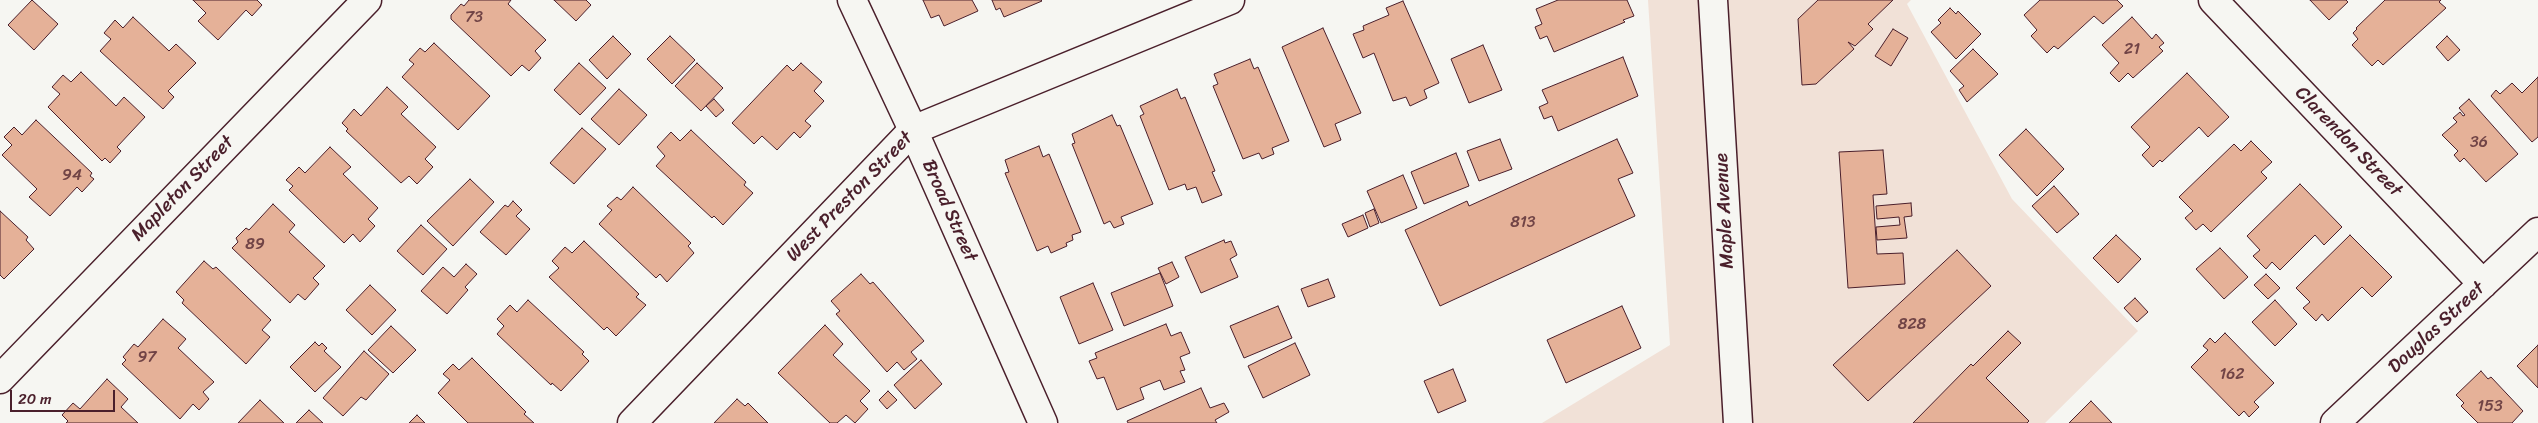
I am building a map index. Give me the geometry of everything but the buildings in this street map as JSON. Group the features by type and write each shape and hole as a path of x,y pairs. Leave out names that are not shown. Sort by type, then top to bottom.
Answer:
{"street":[{"name":"Mapleton Street","path":"0,379 367,0"},
{"name":"Broad Street","path":"852,0 913,130 1042,423"},
{"name":"West Preston Street","path":"632,423 913,130 1230,0"},
{"name":"Maple Avenue","path":"1713,0 1738,423"},
{"name":"Clarendon Street","path":"2212,0 2483,284"},
{"name":"Douglas Street","path":"2335,423 2538,232"}],"shaded area":[{"path":"1648,0 1911,0 1907,4 2012,199 2138,331 2045,423 1542,423 1670,345"}]}
